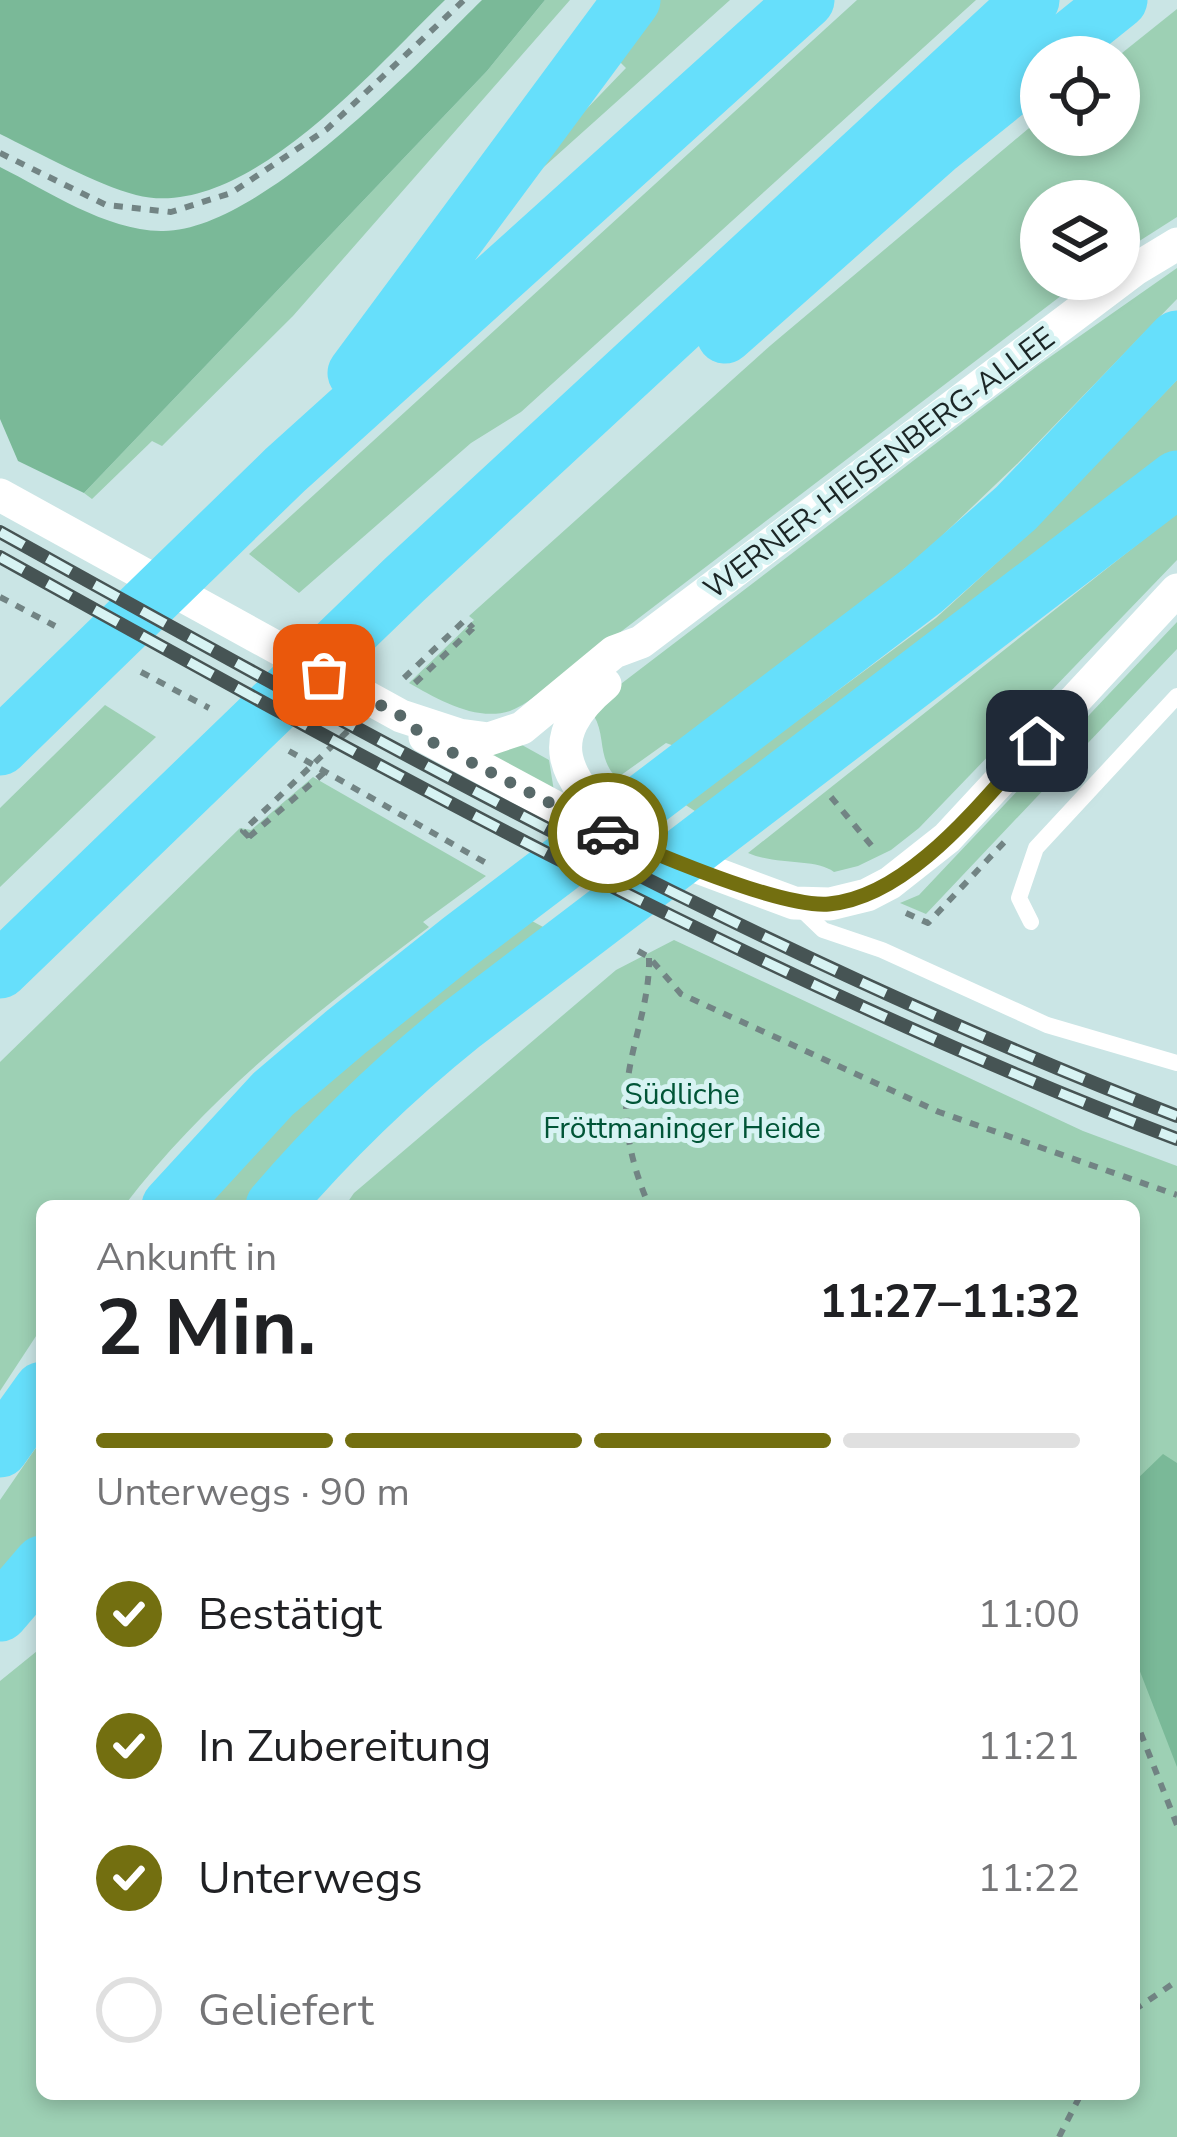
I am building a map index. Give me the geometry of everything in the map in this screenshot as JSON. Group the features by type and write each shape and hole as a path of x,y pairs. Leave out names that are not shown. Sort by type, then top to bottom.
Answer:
{"highway":[{"path":"269,485 632,0"},
{"path":"15,732 269,485 806,0"},
{"path":"436,601 1031,0"},
{"path":"1074,36 1118,0"},
{"path":"0,970 100,872 211,813 436,601 938,146 1020,80"},
{"path":"176,1200 273,1094 459,942 923,590 1016,508 1177,339"},
{"path":"279,1200 383,1088 525,975 795,790 1177,479"},
{"path":"0,1449 36,1398"},
{"path":"0,1613 36,1571"}],"street":[{"name":"WERNER-HEISENBERG-ALLEE","path":"401,716 459,735 489,739 522,728 614,652 640,642 1134,270 1177,244"},
{"path":"0,496 401,716"},
{"name":"WERNER-HEISENBERG-ALLEE","path":"401,716 428,740 628,842 794,903 830,904 867,895 947,838 1177,590"},
{"name":"WERNER-HEISENBERG-ALLEE","path":"628,842 581,793 569,771 565,744 575,714 626,667 640,642"}],"lane":[{"path":"1031,922 1019,898 1036,848 1177,696"},
{"path":"794,903 823,930 882,950 1048,1025 1177,1063"}],"path":[{"path":"0,153 106,205 171,212 231,193 327,129 464,0"},
{"path":"415,683 436,601"},
{"path":"211,813 326,771"},
{"path":"795,790 853,821 896,878"},
{"path":"646,1200 630,1161 627,1087 650,987 649,957"},
{"path":"1140,1731 1177,1825"},
{"path":"1140,2007 1177,1982"},
{"path":"1059,2137 1078,2100"}],"green space":[{"path":"0,0 445,0 304,134 263,164 220,186 177,197 120,190 0,134"},
{"path":"482,0 545,0 487,71 84,493 18,461 0,419 0,167 119,224 161,231 199,225 287,177 376,103"},
{"path":"545,0 570,0 293,316 162,446 152,441 92,499 84,493 487,71"},
{"path":"656,0 730,0 526,183 548,149 626,68 611,53"},
{"path":"857,0 976,0 521,412 471,443 299,593 249,554"},
{"path":"1177,9 1177,217 1140,241 1140,180 1020,180 1020,300 1055,300 522,705 484,714 457,707 409,683 474,620 469,616 771,345 1020,136 1020,156 1140,156 1140,39"},
{"path":"1177,268 1177,299 922,555 677,747 666,743 617,778 607,763 594,716 609,693 1040,364 1131,300 1140,300 1140,294"},
{"path":"1177,380 1177,452 698,813 684,804 936,618 1027,535"},
{"path":"1177,513 1177,560 919,828 891,850 834,872 748,853"},
{"path":"1177,622 1177,649 926,914 900,903 919,895"},
{"path":"105,705 156,737 0,887 0,808"},
{"path":"522,745 549,760 554,791 488,759 493,752"},
{"path":"313,777 486,876 423,922 429,927 229,1090 129,1200 36,1200 36,1336 0,1391 0,1062 240,828 251,830"},
{"path":"532,921 545,928 253,1200 211,1200 350,1057"},
{"name":"Südliche Fröttmaninger Heide","path":"674,940 1083,1131 1177,1166 1177,2137 0,2137 0,1681 36,1652 36,2100 1140,2100 1140,1200 349,1200 616,970"},
{"path":"36,1448 36,1538 0,1578 0,1500"},
{"path":"1163,1454 1177,1463 1177,1767 1140,1671 1140,1476"}],"railway":[{"path":"0,532 433,769 725,918 1024,1054 1177,1116"},
{"path":"0,557 433,794 725,942 1024,1078 1177,1139"}],"way so far":[{"path":"324,675 401,716 428,740 608,833"}],"route":[{"path":"608,833 794,903 830,904 867,895 890,883 947,838 1037,741"}]}
